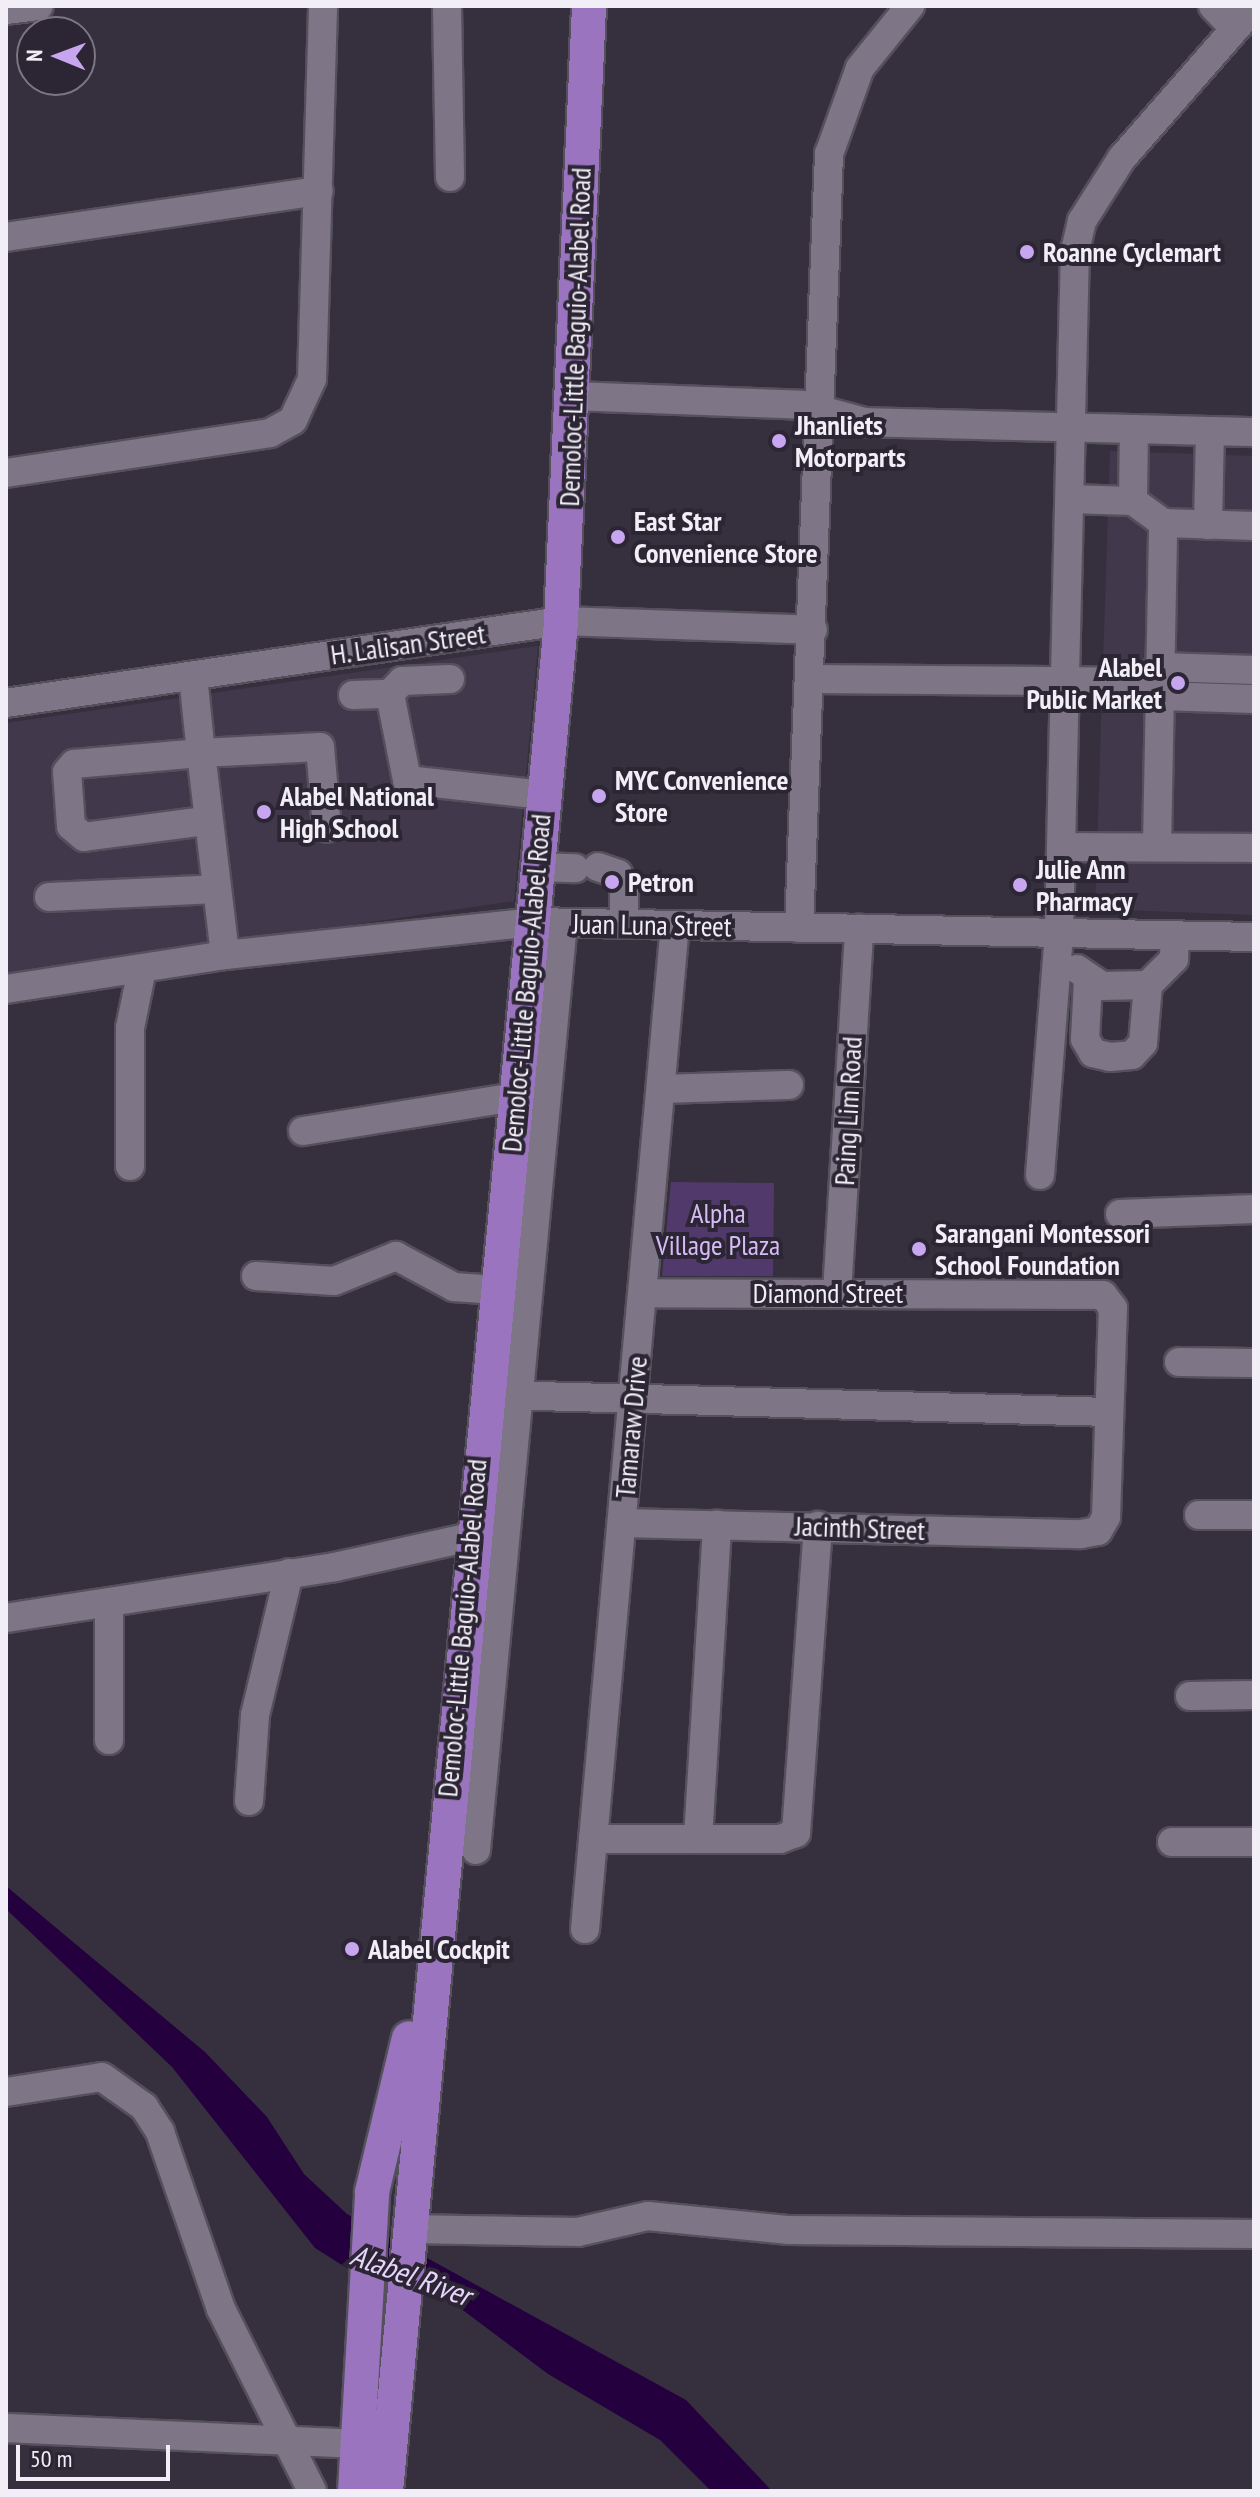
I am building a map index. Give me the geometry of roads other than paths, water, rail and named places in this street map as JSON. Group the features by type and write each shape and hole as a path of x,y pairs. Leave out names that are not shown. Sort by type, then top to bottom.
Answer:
{"main road":[{"name":"Demoloc-Little Baguio-Alabel Road","path":"386,2491 470,1537 515,1097 548,922 538,867 561,621 589,6"},
{"name":"Demoloc-Little Baguio-Alabel Road","path":"355,2491 362,2316 371,2210 388,2116 432,1957"}],"street":[{"path":"6,10 39,6"},
{"path":"6,473 270,433 293,420 312,379 323,6"},
{"path":"447,6 450,177"},
{"path":"799,928 822,409 829,154 860,68 910,6"},
{"path":"1213,6 1234,28"},
{"path":"1040,1175 1067,944 1062,847 1073,279 1082,221 1122,158 1254,7"},
{"path":"6,237 319,191"},
{"path":"572,396 822,409 865,422 1254,432"},
{"path":"1133,501 1134,429"},
{"path":"1208,525 1210,431"},
{"path":"1070,499 1133,501 1163,523 1254,526"},
{"path":"1157,846 1153,682 1163,523"},
{"name":"H. Lalisan Street","path":"6,703 561,621 813,630"},
{"path":"811,679 1153,682 1254,670"},
{"path":"193,676 205,821 225,955"},
{"path":"353,695 390,694 402,681 450,679"},
{"path":"1153,682 1254,699"},
{"path":"390,694 407,780 543,795"},
{"path":"205,821 84,837 71,826 67,801 74,764 320,747 327,828"},
{"path":"1062,847 1254,848"},
{"path":"538,867 586,868 618,874 624,886 624,924"},
{"path":"49,897 216,889"},
{"path":"476,1850 521,1395 548,922"},
{"name":"Juan Luna Street","path":"6,989 225,955 548,922 859,929 1067,944 1175,935 1254,937"},
{"name":"Tamaraw Drive","path":"585,1929 675,925"},
{"name":"Paing Lim Road","path":"837,1293 859,929"},
{"path":"1067,944 1088,980 1085,1039 1093,1053 1110,1057 1132,1055 1143,1043 1148,985 1174,959 1175,935"},
{"path":"130,1166 130,1028 142,969"},
{"path":"1088,980 1148,985"},
{"path":"661,1089 789,1085"},
{"path":"303,1131 515,1097"},
{"path":"1120,1214 1254,1209"},
{"path":"256,1276 334,1281 396,1256 454,1287 496,1290"},
{"name":"Diamond Street","path":"643,1293 1108,1297 1109,1412"},
{"path":"1179,1362 1254,1363"},
{"path":"485,1394 1109,1412"},
{"name":"Jacinth Street","path":"622,1523 1098,1531 1106,1517 1109,1412"},
{"path":"1199,1515 1254,1515"},
{"path":"698,1839 717,1525"},
{"path":"593,1839 780,1839 801,1825 818,1526"},
{"path":"6,1618 289,1573 470,1537"},
{"path":"249,1801 255,1715 289,1573"},
{"path":"109,1603 109,1740"},
{"path":"1190,1696 1254,1695"},
{"path":"1172,1842 1254,1842"},
{"path":"6,2092 102,2077 144,2107 160,2132 216,2298 289,2438 312,2491"},
{"path":"407,2234 578,2232 648,2216 789,2230 1254,2234"},
{"path":"6,2428 289,2438 357,2444"}],"water":[{"name":"Alabel River","path":"6,1886 205,2052 267,2117 304,2174 347,2214 686,2400 772,2491 711,2491 660,2440 548,2374 456,2305 420,2286 345,2267 315,2248 172,2067 6,1909"}],"place":[{"name":"Roanne Cyclemart","path":"1027,252"},
{"name":"Jhanliets Motorparts","path":"779,441"},
{"name":"East Star Convenience Store","path":"618,537"},
{"name":"Alabel Public Market","path":"1178,683"},
{"name":"MYC Convenience Store","path":"599,796"},
{"name":"Alabel National High School","path":"264,812"},
{"name":"Petron","path":"612,882"},
{"name":"Julie Ann Pharmacy","path":"1020,885"},
{"name":"Sarangani Montessori School Foundation","path":"919,1249"},
{"name":"Alabel Cockpit","path":"352,1949"}],"park label":[{"name":"Alpha Village Plaza","path":"718,1229"}]}
